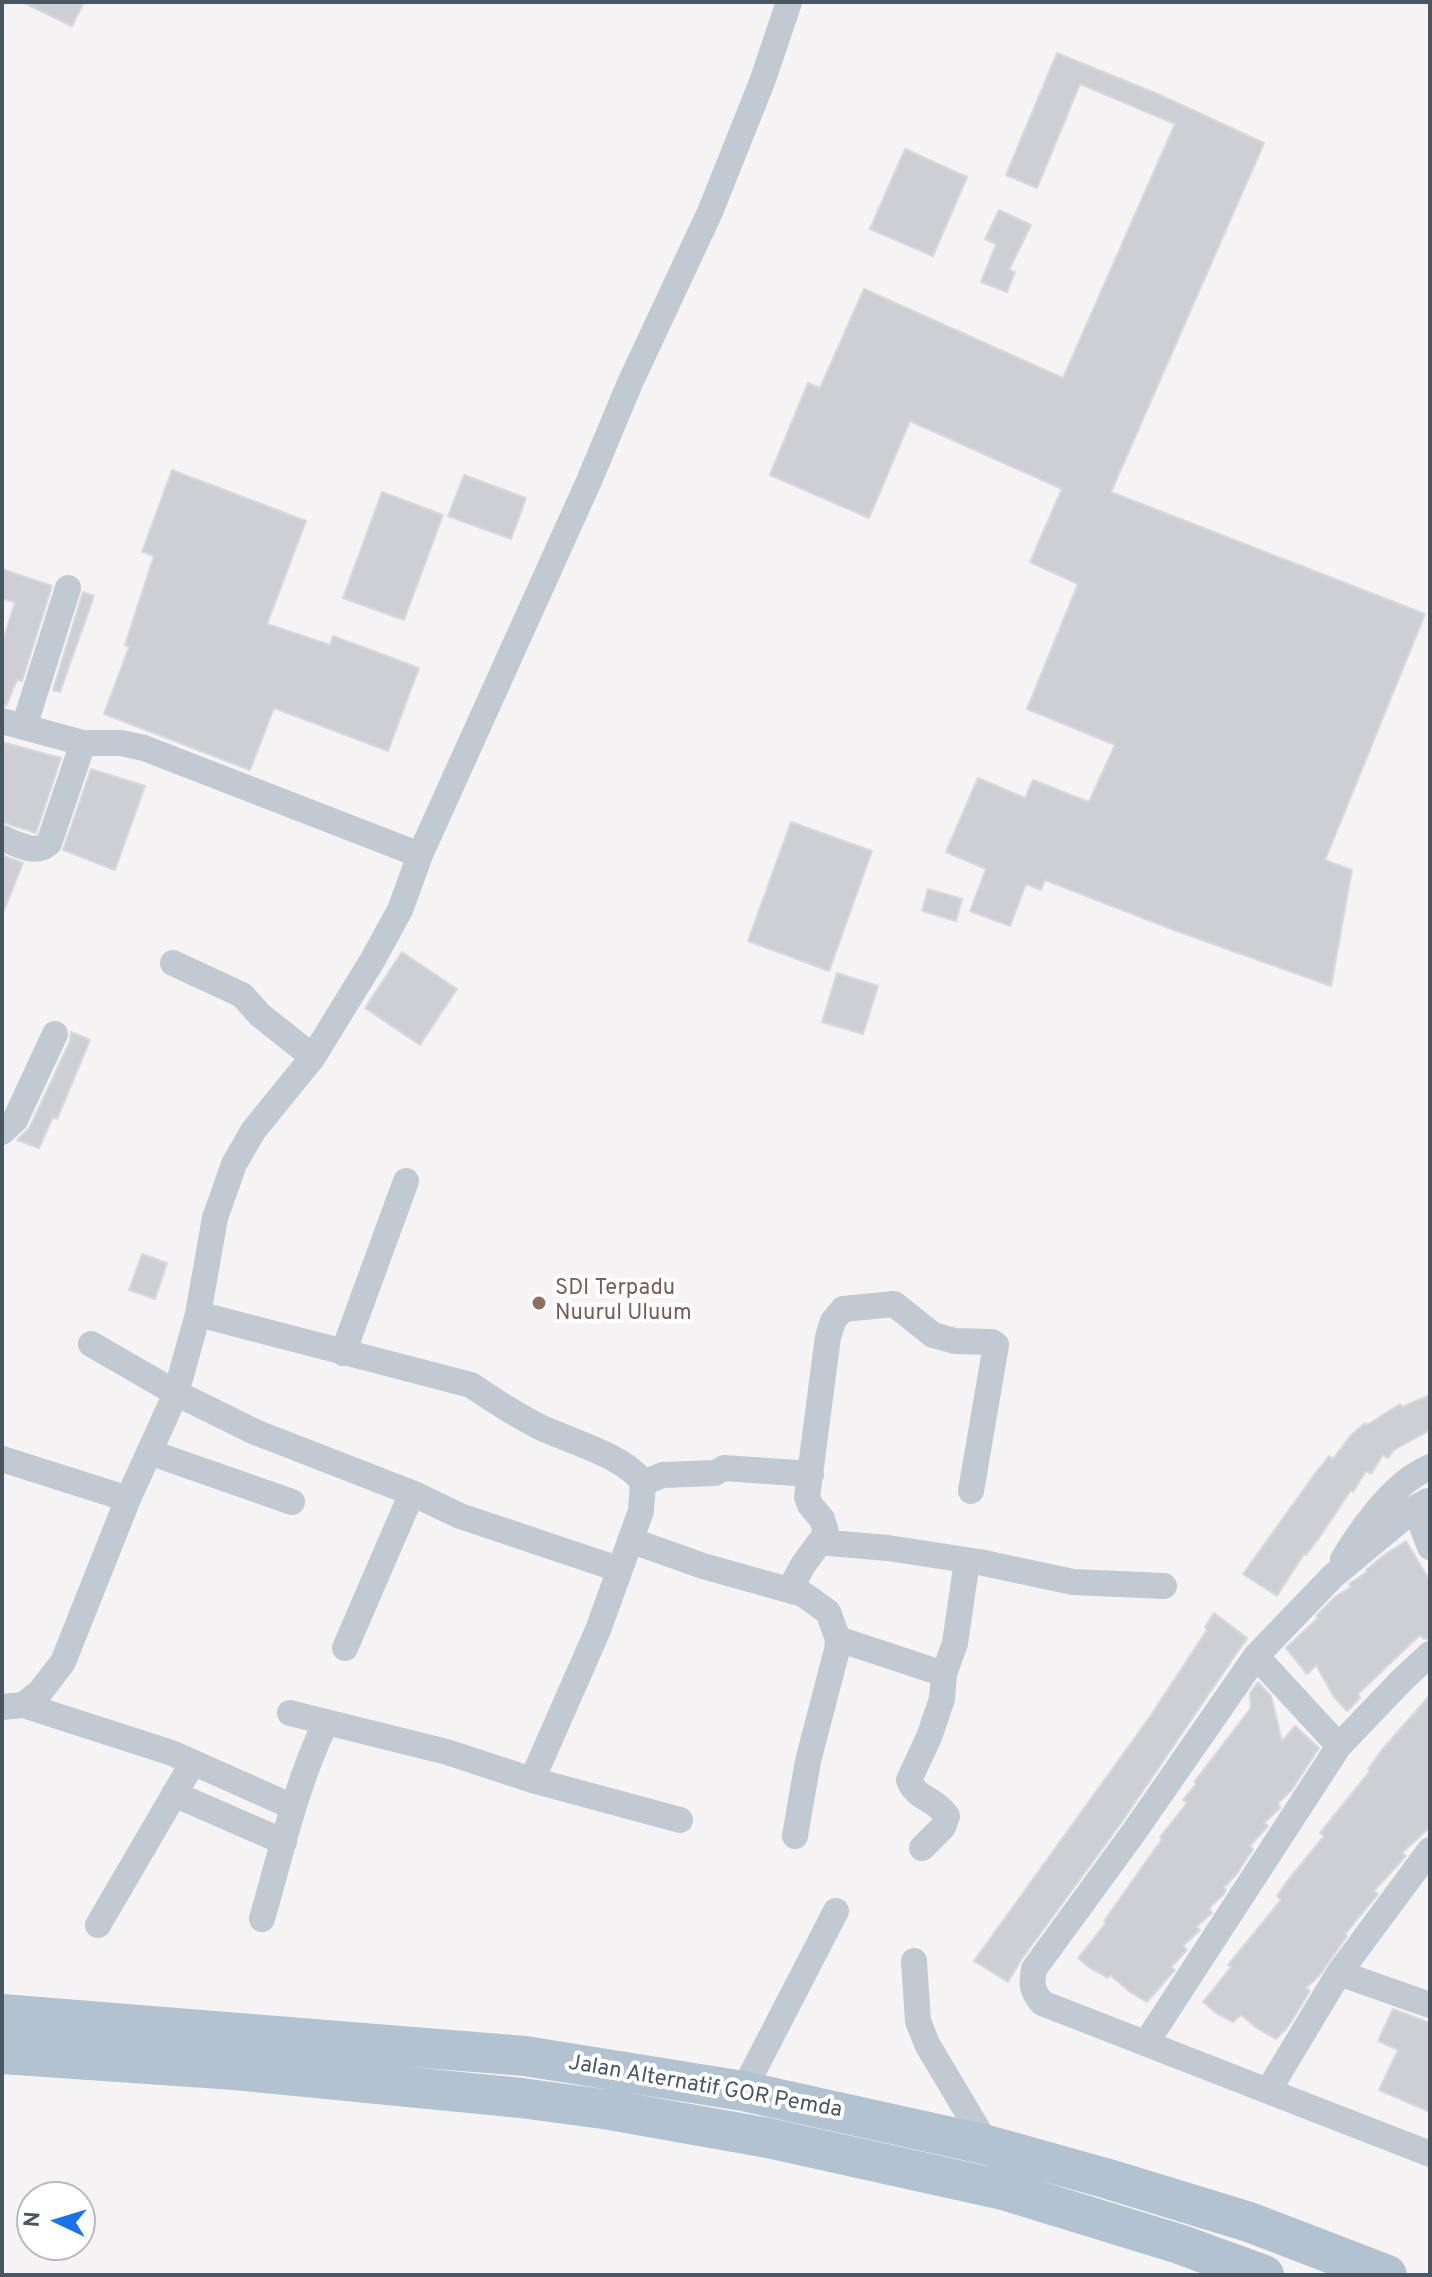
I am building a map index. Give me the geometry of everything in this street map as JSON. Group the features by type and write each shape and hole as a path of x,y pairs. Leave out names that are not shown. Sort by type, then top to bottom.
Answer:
{"main road":[{"name":"Jalan Alternatif GOR Pemda","path":"2,2014 525,2056 743,2091 987,2145 1249,2222 1387,2275"},
{"name":"Jalan Alternatif GOR Pemda","path":"2,2054 235,2070 521,2098 610,2110 782,2141 1003,2190 1179,2244 1264,2275"}],"street":[{"path":"13,1706 40,1692 63,1662 128,1499 176,1393 198,1314 215,1218 234,1164 253,1131 313,1057 400,910 420,855 630,383 710,212 762,82 789,2"},
{"path":"68,588 13,724 83,743 121,743 144,748 420,855"},
{"path":"2,838 36,850 43,849 49,843 83,743"},
{"path":"173,963 242,995 260,1015 313,1057"},
{"path":"2,1132 15,1120 55,1034"},
{"path":"343,1353 406,1181"},
{"path":"971,1491 996,1345 992,1342 955,1341 933,1335 894,1304 843,1309 833,1321 828,1337 807,1497 822,1519 829,1543 888,1548 1073,1582 1164,1586"},
{"path":"198,1314 250,1325 343,1353 471,1385 540,1426 626,1466 643,1483 641,1511 586,1660 532,1780"},
{"path":"91,1344 176,1393 255,1432 412,1493 460,1516 618,1569"},
{"path":"149,1452 292,1502"},
{"path":"2,1459 128,1499"},
{"path":"1333,1576 1366,1521 1408,1482 1430,1467"},
{"path":"643,1483 663,1475 715,1473 724,1468 811,1474"},
{"path":"345,1648 412,1493"},
{"path":"1430,1547 1422,1504 1333,1576 1256,1656 1034,1969 1032,1983 1042,2003 1430,2154"},
{"path":"790,1589 825,1535"},
{"path":"630,1540 703,1566 790,1589 828,1612 838,1639 808,1761 795,1836"},
{"path":"922,1848 943,1827 947,1816 940,1805 911,1787 909,1780 942,1699 944,1674 955,1643 967,1561"},
{"path":"838,1639 944,1674"},
{"path":"1146,2043 1339,1746 1430,1654"},
{"path":"1256,1656 1339,1746"},
{"path":"13,1706 172,1753 293,1807"},
{"path":"290,1713 447,1752 532,1780 680,1820"},
{"path":"262,1919 293,1807 326,1722"},
{"path":"98,1925 192,1764"},
{"path":"174,1794 284,1842"},
{"path":"1268,2091 1339,1973 1430,1850"},
{"path":"743,2091 836,1911"},
{"path":"914,1961 918,2021 927,2044 987,2145"},
{"path":"1339,1973 1430,2005"}],"building":[{"path":"22,2 84,2 72,26"},
{"path":"1057,53 1160,95 1264,143 1111,492 1425,614 1325,860 1352,870 1331,986 1045,880 1041,890 1026,884 1010,926 970,911 986,869 946,852 978,778 1025,798 1033,780 1089,802 1115,745 1027,709 1078,584 1030,562 1062,489 910,421 869,518 770,475 808,383 820,388 864,289 1063,378 1175,124 1080,84 1037,188 1006,175"},
{"path":"905,149 967,177 933,256 870,229"},
{"path":"999,210 1031,225 1009,270 1015,272 1007,292 981,282 996,244 985,239"},
{"path":"172,470 306,521 267,624 330,645 333,636 419,668 388,751 274,708 250,770 104,714 129,647 125,645 154,556 142,552"},
{"path":"464,475 526,498 511,539 448,516"},
{"path":"382,492 443,515 404,620 343,598"},
{"path":"2,569 52,586 22,681 17,680 6,706 2,705 2,643 15,602 2,599"},
{"path":"83,592 94,596 60,692 53,690"},
{"path":"2,742 61,758 36,833 2,822"},
{"path":"91,769 145,786 115,870 63,850"},
{"path":"791,822 872,851 829,971 748,941"},
{"path":"2,855 23,863 3,913 2,913"},
{"path":"928,889 962,899 956,921 922,911"},
{"path":"402,952 457,989 420,1045 365,1008"},
{"path":"837,973 878,986 863,1034 822,1022"},
{"path":"71,1032 90,1040 57,1119 53,1117 39,1148 17,1140 30,1127 70,1041"},
{"path":"142,1254 167,1263 155,1299 129,1290"},
{"path":"1430,1395 1430,1430 1394,1450 1388,1458 1383,1455 1371,1474 1366,1471 1277,1596 1243,1574 1329,1456 1333,1459 1350,1436 1365,1423 1367,1425 1400,1404 1402,1407"},
{"path":"1406,1541 1430,1581 1430,1638 1424,1639 1420,1635 1358,1694 1360,1698 1347,1711 1334,1697 1316,1665 1307,1674 1286,1648 1336,1596 1351,1587 1349,1584"},
{"path":"1214,1613 1247,1638 1121,1823 1008,1982 974,1961 1149,1718 1207,1630 1205,1627"},
{"path":"1258,1682 1271,1696 1282,1741 1295,1726 1319,1748 1291,1791 1278,1803 1280,1808 1264,1823 1268,1826 1250,1846 1253,1849 1224,1887 1224,1894 1209,1908 1212,1913 1196,1927 1200,1930 1183,1946 1187,1950 1171,1967 1175,1970 1147,2002 1110,1975 1108,1978 1078,1958 1106,1923 1104,1921 1162,1839 1160,1837 1187,1803 1183,1800 1196,1784 1194,1782 1251,1708 1250,1693"},
{"path":"1430,1695 1430,1827 1402,1853 1406,1856 1374,1891 1378,1894 1345,1934 1347,1936 1319,1976 1306,1988 1310,1991 1287,2028 1276,2039 1241,2015 1233,2022 1216,2013 1203,2002 1231,1967 1228,1965 1281,1900 1277,1896 1324,1836 1320,1833 1370,1771 1368,1769 1381,1751"},
{"path":"1393,2009 1430,2023 1430,2112 1379,2090 1398,2050 1378,2041"}],"place":[{"name":"SDI Terpadu Nuurul Uluum","path":"539,1303"}]}
